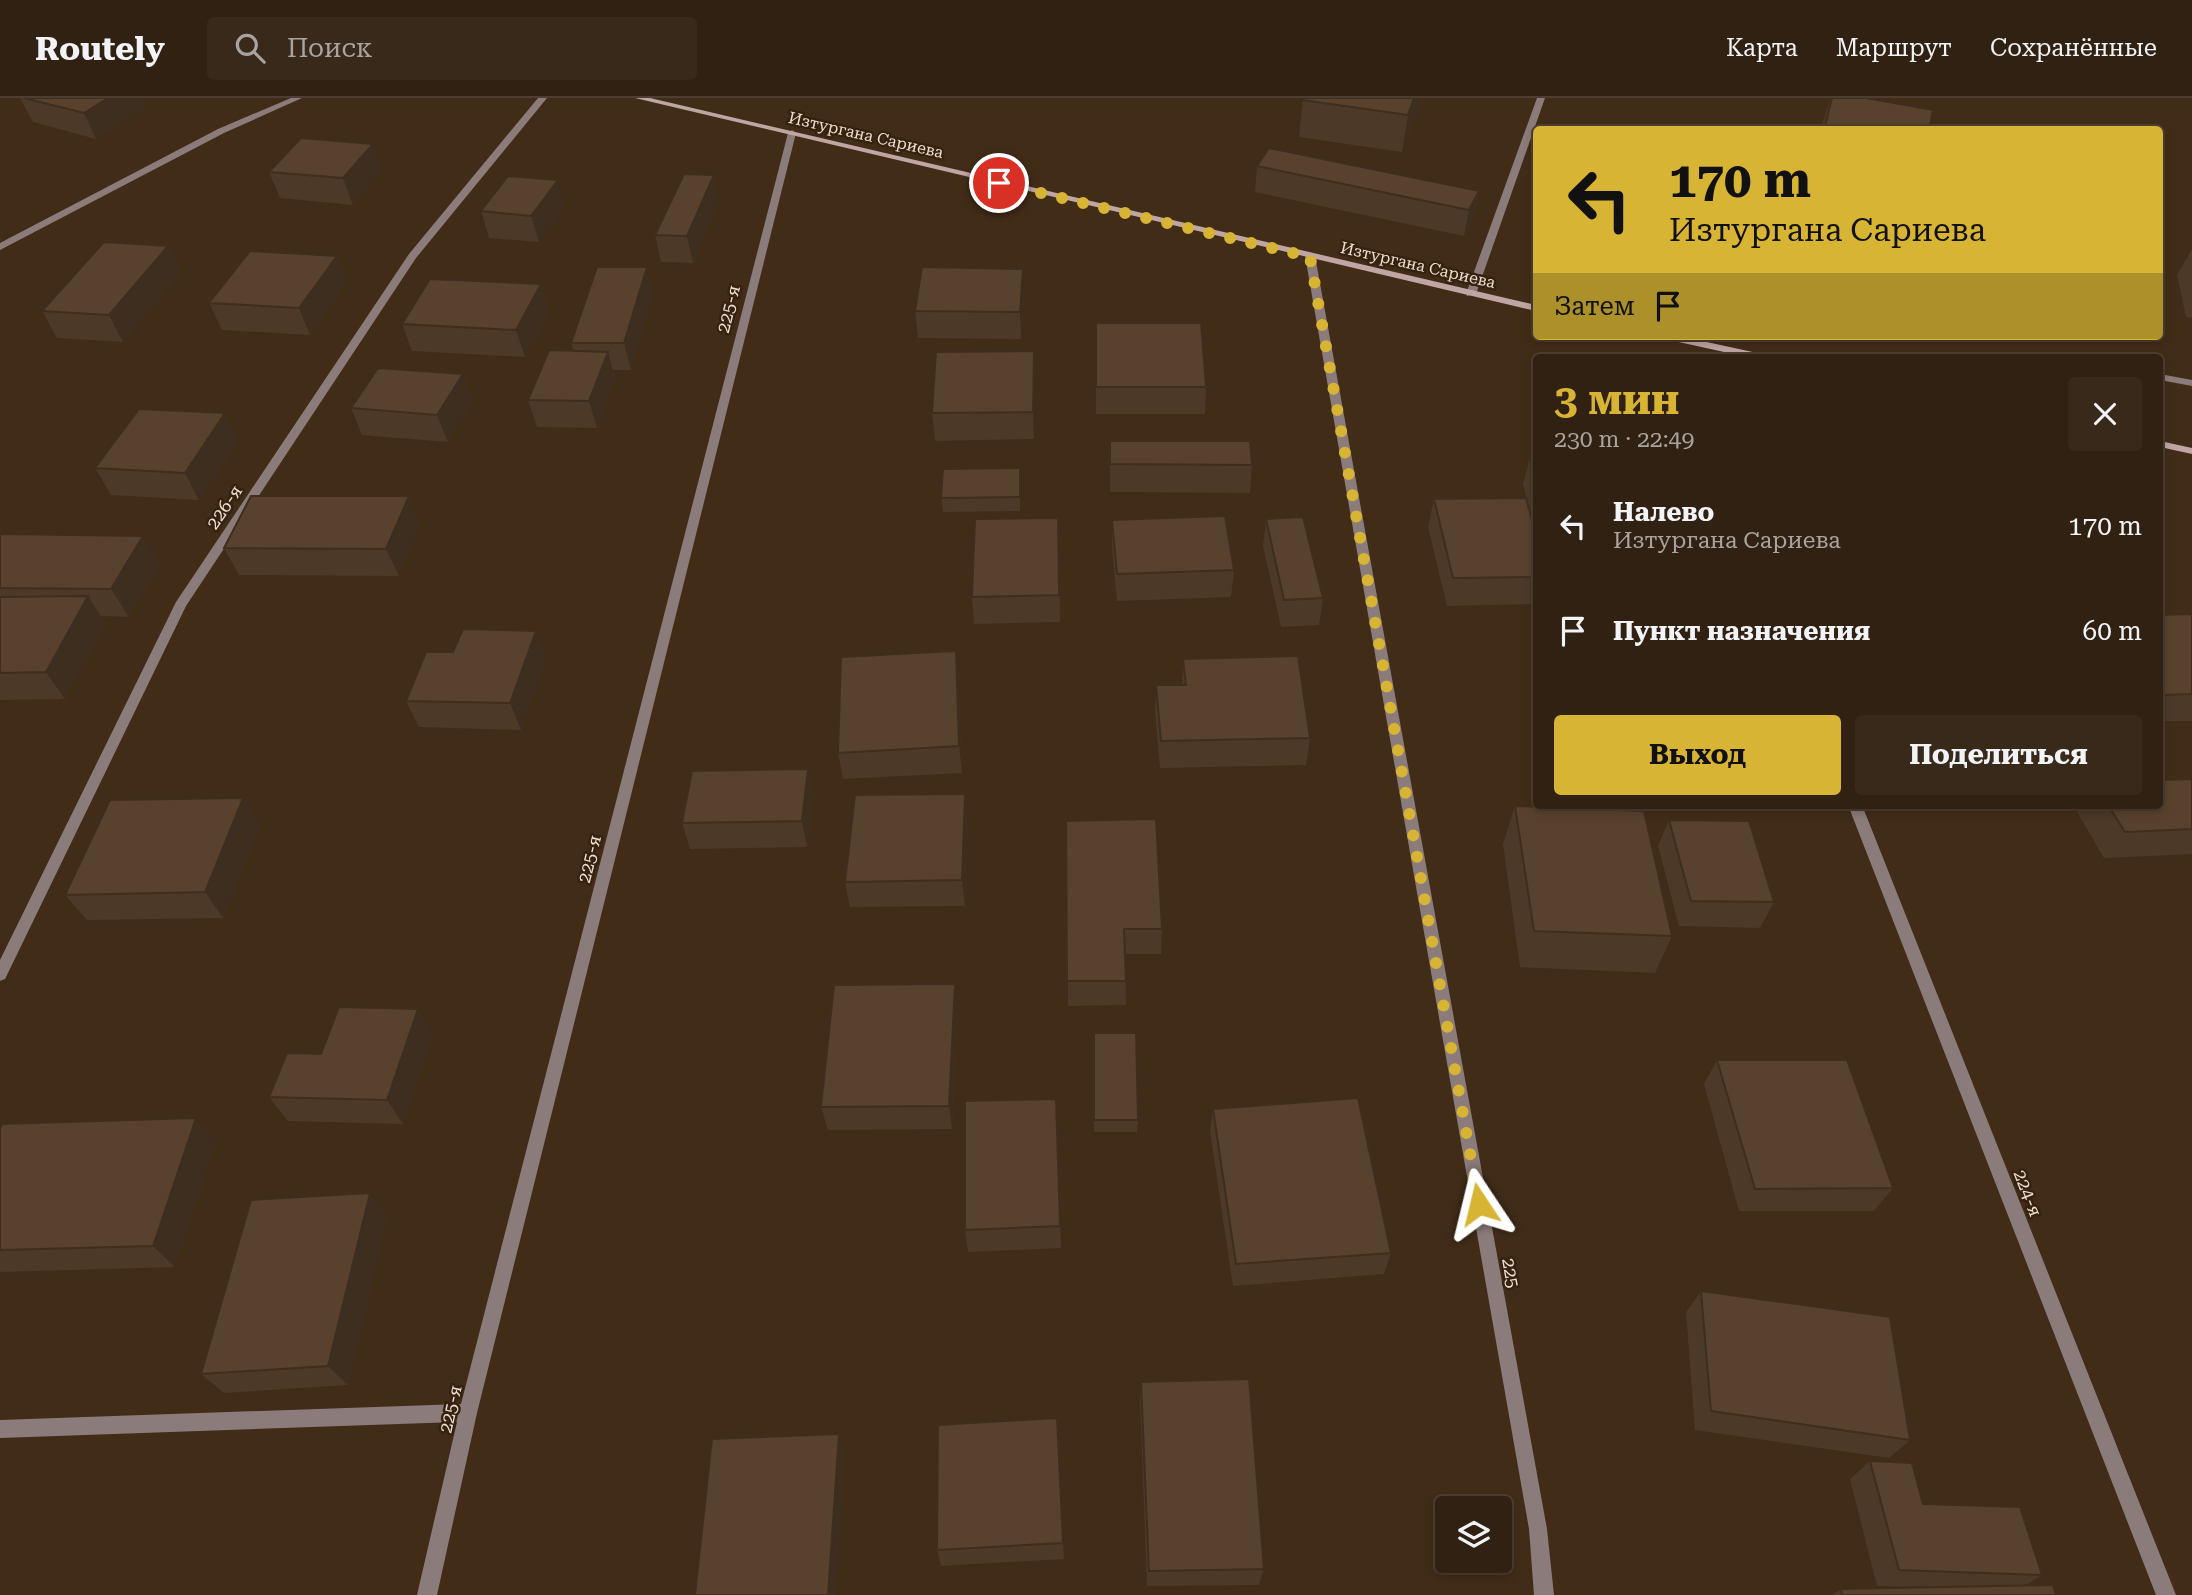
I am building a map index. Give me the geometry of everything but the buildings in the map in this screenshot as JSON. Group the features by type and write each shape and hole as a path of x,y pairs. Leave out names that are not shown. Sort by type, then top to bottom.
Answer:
{"street":[{"path":"0,247 221,131 298,98"},
{"name":"226-я","path":"0,975 180,605 412,256 542,98"},
{"name":"Изтургана Сариева","path":"639,98 1533,307"},
{"path":"1471,294 1541,98"},
{"name":"225-я","path":"427,1595 468,1413 792,133"},
{"name":"225","path":"1310,257 1538,1529 1544,1595"},
{"path":"1683,340 1748,354"},
{"path":"2163,378 2192,383"},
{"path":"2163,445 2192,451"},
{"name":"224-я","path":"1857,809 2166,1595"},
{"path":"0,1429 468,1413"}],"route":[{"path":"999,183 1310,257 1479,1204"}]}
